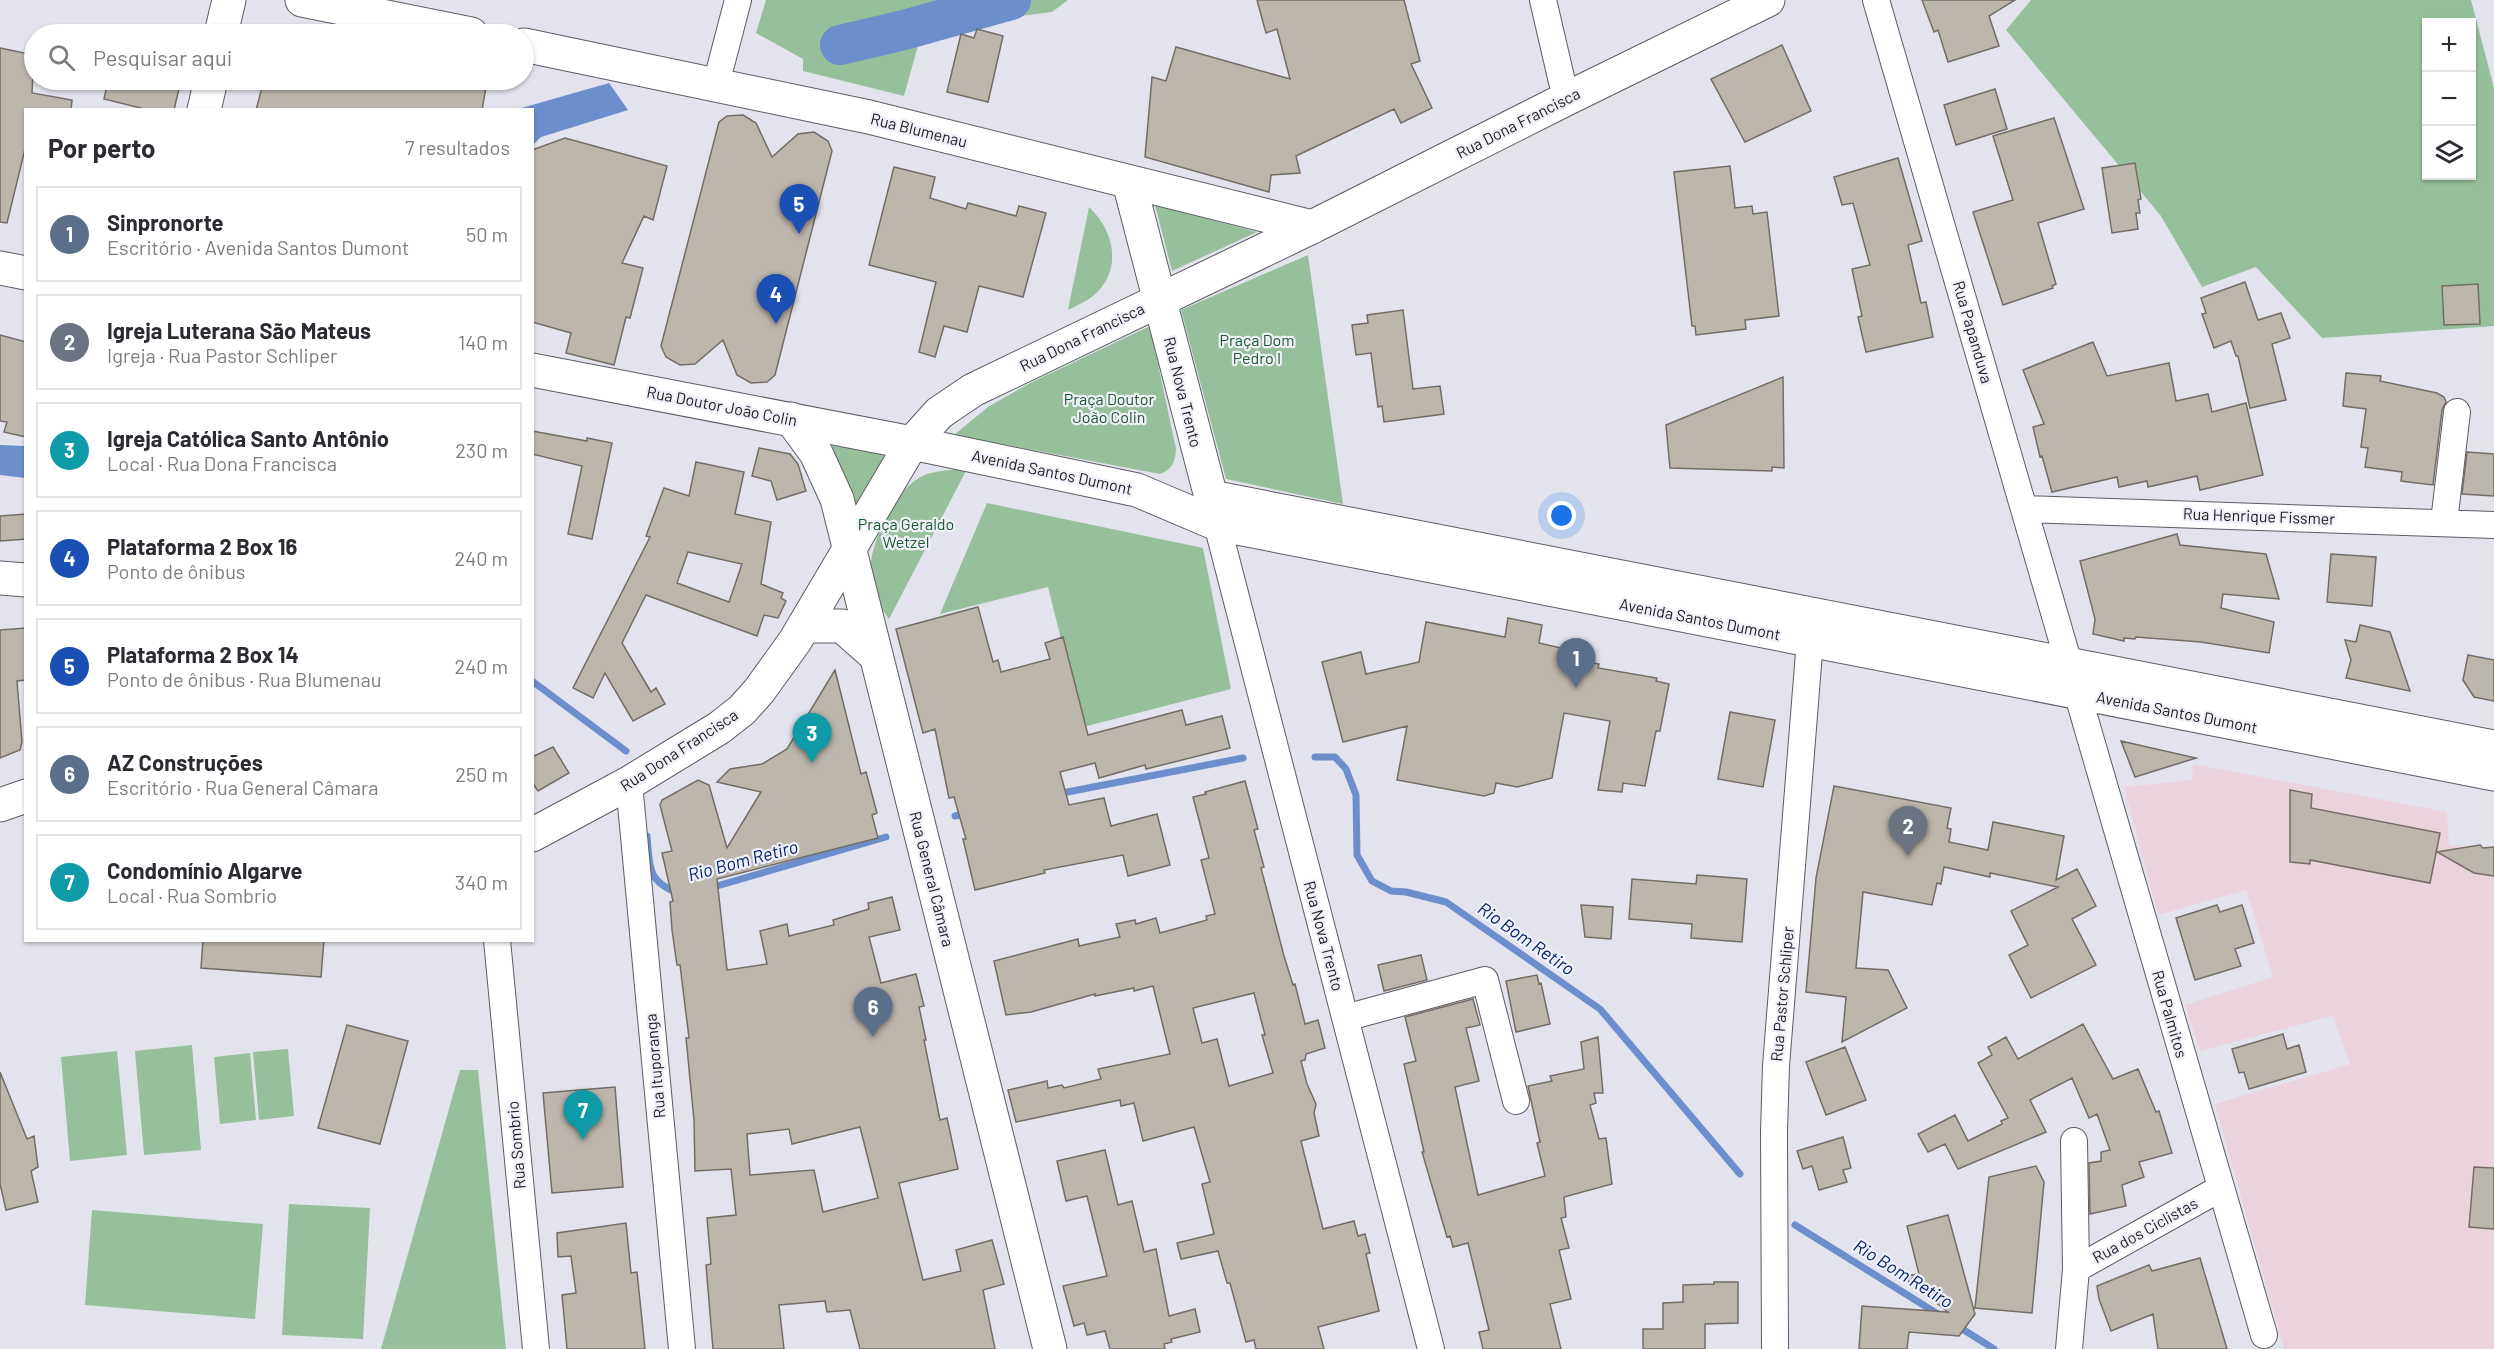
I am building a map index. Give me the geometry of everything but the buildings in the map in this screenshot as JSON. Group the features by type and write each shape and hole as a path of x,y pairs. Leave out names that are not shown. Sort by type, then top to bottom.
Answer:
{"main road":[{"path":"223,24 229,0"},
{"path":"302,0 421,24"},
{"name":"Rua Dona Francisca","path":"534,835 629,783 720,728 742,710 777,667 804,626 912,443 939,413 973,390 1312,227 1768,0"},
{"name":"Rua Blumenau","path":"534,47 869,117 1312,227"},
{"path":"204,108 209,90"},
{"name":"Rua Nova Trento","path":"1129,182 1211,497"},
{"path":"0,268 24,273"},
{"name":"Rua Doutor João Colin","path":"534,370 912,443"},
{"name":"Rua General Câmara","path":"791,419 816,453 830,479 837,499 1050,1349"},
{"name":"Avenida Santos Dumont","path":"912,443 1137,490 1211,497 2073,678 2494,774"},
{"path":"1137,490 1176,487 1211,497"},
{"name":"Avenida Santos Dumont","path":"1211,497 1810,640 2073,678 2494,747"},
{"path":"0,578 24,580"},
{"path":"804,626 842,626 876,656"},
{"path":"0,805 24,797"}],"street":[{"path":"716,84 738,0"},
{"path":"1543,0 1566,99"},
{"name":"Rua Papanduva","path":"1876,0 2073,678"},
{"path":"2444,522 2457,412"},
{"name":"Rua Nova Trento","path":"1211,497 1431,1349"},
{"name":"Rua Henrique Fissmer","path":"2024,510 2444,522 2488,526"},
{"name":"Rua Pastor Schliper","path":"1774,1349 1776,1066 1810,640"},
{"name":"Rua Palmitos","path":"2073,678 2264,1335"},
{"name":"Rua Ituporanga","path":"629,783 682,1349"},
{"name":"Rua Sombrio","path":"497,942 536,1349"},
{"path":"1345,1018 1485,980 1516,1101"},
{"path":"2074,1141 2076,1269"},
{"name":"Rua dos Ciclistas","path":"2068,1349 2076,1269 2221,1188"}],"shaded area":[{"path":"2193,764 2447,812 2449,845 2494,850 2494,1349 2284,1349 2215,1104 2350,1064 2333,1016 2200,1051 2185,1005 2273,977 2246,890 2158,915 2124,787 2192,780"}],"green space":[{"path":"766,0 1068,0 1052,12 964,23 921,35 904,96 803,71 803,59 756,33"},
{"path":"2031,0 2471,0 2476,18 2422,18 2422,180 2476,180 2476,19 2494,88 2494,326 2322,338 2256,267 2202,287 2161,216 2006,30"},
{"path":"1155,205 1257,232 1172,271"},
{"path":"1089,207 1098,217 1110,239 1112,263 1103,286 1093,296 1068,310"},
{"name":"Praça Dom Pedro I","path":"1308,255 1343,504 1226,479 1181,310"},
{"name":"Praça Doutor João Colin","path":"1150,326 1176,449 1175,458 1168,470 1160,474 954,435 988,407 1030,383"},
{"path":"832,445 888,456 854,520"},
{"name":"Praça Geraldo Wetzel","path":"967,469 889,619 873,595 870,578 874,547 888,514 907,488 922,476 934,472"},
{"path":"987,503 1203,548 1231,689 1083,727 1048,587 940,614"},
{"path":"192,1045 201,1150 144,1155 135,1051"},
{"path":"288,1049 294,1116 259,1120 253,1052"},
{"path":"117,1051 127,1155 70,1161 61,1057"},
{"path":"250,1053 256,1120 220,1124 214,1057"},
{"path":"460,1070 478,1070 506,1349 381,1349"},
{"path":"289,1204 370,1208 363,1339 282,1335"},
{"path":"92,1210 263,1224 255,1319 85,1305"}],"water":[{"path":"609,83 628,110 541,137 534,144 534,108 522,108"},
{"path":"0,445 24,446 24,478 0,475"}],"waterway":[{"path":"840,45 1011,0"},
{"name":"Rio Bom Retiro","path":"534,682 626,751"},
{"name":"Rio Bom Retiro","path":"1315,757 1335,757 1346,769 1356,795 1357,855 1372,881 1391,891 1406,892 1446,902 1600,1009 1740,1174"},
{"name":"Rio Bom Retiro","path":"1057,794 1243,758"},
{"name":"Rio Bom Retiro","path":"955,816 967,813"},
{"name":"Rio Bom Retiro","path":"647,836 650,864 655,878 678,893"},
{"name":"Rio Bom Retiro","path":"710,888 886,837"},
{"name":"Rio Bom Retiro","path":"1795,1225 1941,1316"},
{"name":"Rio Bom Retiro","path":"1956,1325 1994,1349"}],"place":[{"name":"Plataforma 2 Box 14","path":"799,234"},
{"name":"Plataforma 2 Box 16","path":"776,324"},
{"name":"Sinpronorte","path":"1576,688"},
{"name":"Igreja Católica Santo Antônio","path":"812,763"},
{"name":"Igreja Luterana São Mateus","path":"1908,856"},
{"name":"AZ Construções","path":"873,1037"},
{"name":"Condomínio Algarve","path":"583,1140"}]}
